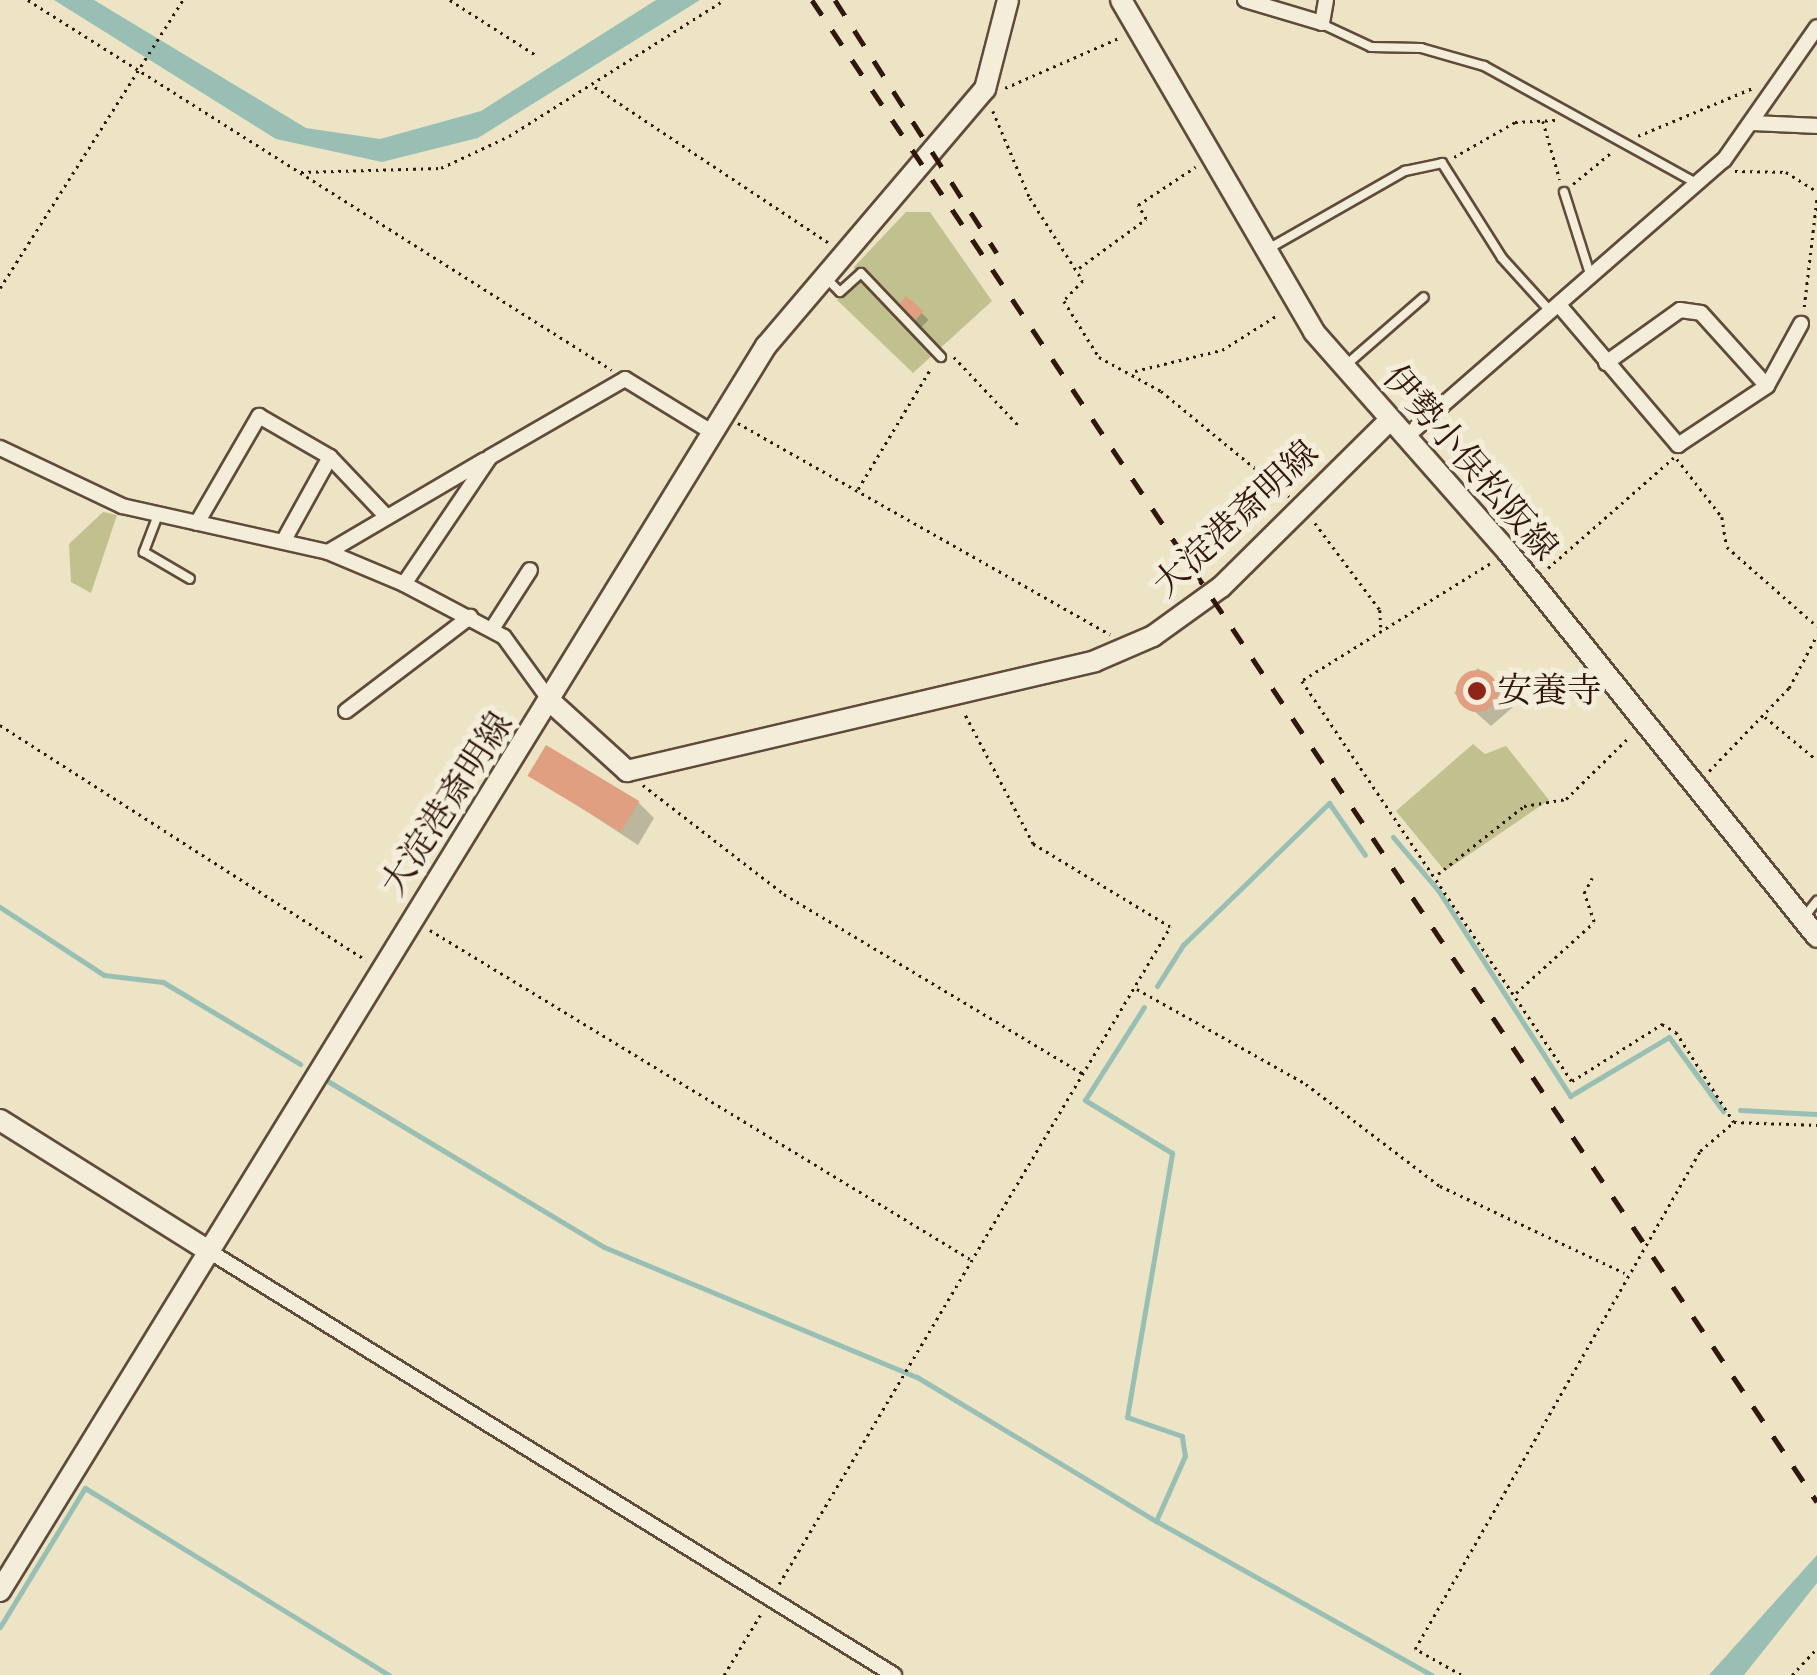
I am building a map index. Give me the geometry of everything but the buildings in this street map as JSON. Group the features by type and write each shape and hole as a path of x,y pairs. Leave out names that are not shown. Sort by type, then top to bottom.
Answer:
{"main road":[{"path":"551,702 718,424 820,272 985,89 1008,0"},
{"name":"伊勢小俣松阪線","path":"1121,0 1295,304 1342,368 1507,551 1817,937"},
{"name":"大淀港斎明線","path":"0,1591 380,969 551,702 628,771 954,695 1133,647 1222,587 1390,420"},
{"path":"0,1120 207,1250"}],"street":[{"path":"1245,0 1322,24 1326,0"},
{"path":"1406,437 1714,170 1754,123 1817,27"},
{"path":"1754,123 1817,126"},
{"path":"1555,309 1606,362 1676,450 1767,386 1801,324"},
{"path":"1606,362 1690,311 1767,386"},
{"path":"328,552 385,515 626,378 718,424"},
{"path":"196,522 259,416 330,457 385,515"},
{"path":"0,448 158,515 328,552 404,584 492,629 551,702"},
{"path":"284,540 330,457"},
{"path":"404,584 490,457"},
{"path":"492,629 530,570"},
{"path":"346,711 470,617"},
{"path":"207,1250 894,1675"}],"lane":[{"path":"1322,24 1371,46 1421,48 1484,66 1698,184"},
{"path":"1264,251 1405,171 1442,163 1502,258 1555,309"},
{"path":"1564,192 1591,276"},
{"path":"820,272 840,292 861,273 941,357"},
{"path":"1342,368 1424,298"},
{"path":"158,515 144,552 190,579"},
{"path":"1802,920 1817,901"}],"path":[{"path":"28,0 626,378"},
{"path":"0,288 183,0"},
{"path":"450,0 536,56"},
{"path":"300,172 441,168 594,86 724,0"},
{"path":"1136,30 1012,87 985,89 1030,198 1083,281 1064,302 1069,311 1110,370 1134,372 1222,350 1295,304"},
{"path":"1543,119 1564,192 1623,140 1668,130 1712,101 1778,82"},
{"path":"594,86 840,250"},
{"path":"1442,163 1515,122 1543,119 1588,123"},
{"path":"1077,268 1146,219 1138,205 1211,157"},
{"path":"1714,170 1786,172 1817,191"},
{"path":"1801,324 1817,197"},
{"path":"858,490 948,351 1019,426"},
{"path":"1134,372 1302,506 1380,610 1380,628"},
{"path":"718,424 858,490 1133,647"},
{"path":"1531,582 1676,450 1722,517 1728,547 1817,626"},
{"path":"1507,551 1302,681 1437,875 1572,1082 1662,1024 1676,1032 1734,1122"},
{"path":"1692,784 1765,718 1817,635"},
{"path":"724,1675 1170,927 1033,844 954,695"},
{"path":"1765,718 1817,760"},
{"path":"1437,875 1524,806 1577,790 1643,723"},
{"path":"0,725 380,969"},
{"path":"628,771 784,894 1084,1075"},
{"path":"1515,994 1594,922 1584,893 1592,878"},
{"path":"412,919 971,1259"},
{"path":"1136,988 1306,1084 1440,1186 1626,1274"},
{"path":"1461,1675 1415,1649 1626,1274 1700,1151 1734,1122 1817,1125"},
{"path":"1792,1675 1817,1648"}],"green space":[{"path":"906,212 930,212 992,301 913,373 837,300 859,280 854,267"},
{"path":"103,512 117,515 91,593 71,582 69,544"},
{"path":"1473,744 1485,754 1506,746 1549,800 1445,871 1396,811"}],"water":[{"path":"54,0 94,0 306,128 380,139 481,111 656,0 700,0 478,138 382,162 276,139"},
{"path":"1817,1555 1817,1583 1744,1675 1709,1675"}],"waterway":[{"path":"1157,986 1183,945 1329,803 1365,855"},
{"path":"1393,837 1438,890 1570,1096 1669,1037 1723,1111"},
{"path":"0,907 104,975 163,982 300,1064"},
{"path":"326,1080 604,1247 917,1377 1156,1521 1185,1456 1182,1436 1127,1417 1172,1153 1085,1100 1144,1007"},
{"path":"1740,1110 1817,1114"},
{"path":"0,1627 85,1488 389,1675"},
{"path":"1156,1521 1432,1675"}],"railway":[{"path":"812,0 1817,1502"},
{"path":"835,0 997,253"}],"place":[{"name":"安養寺","path":"1477,691"}]}
